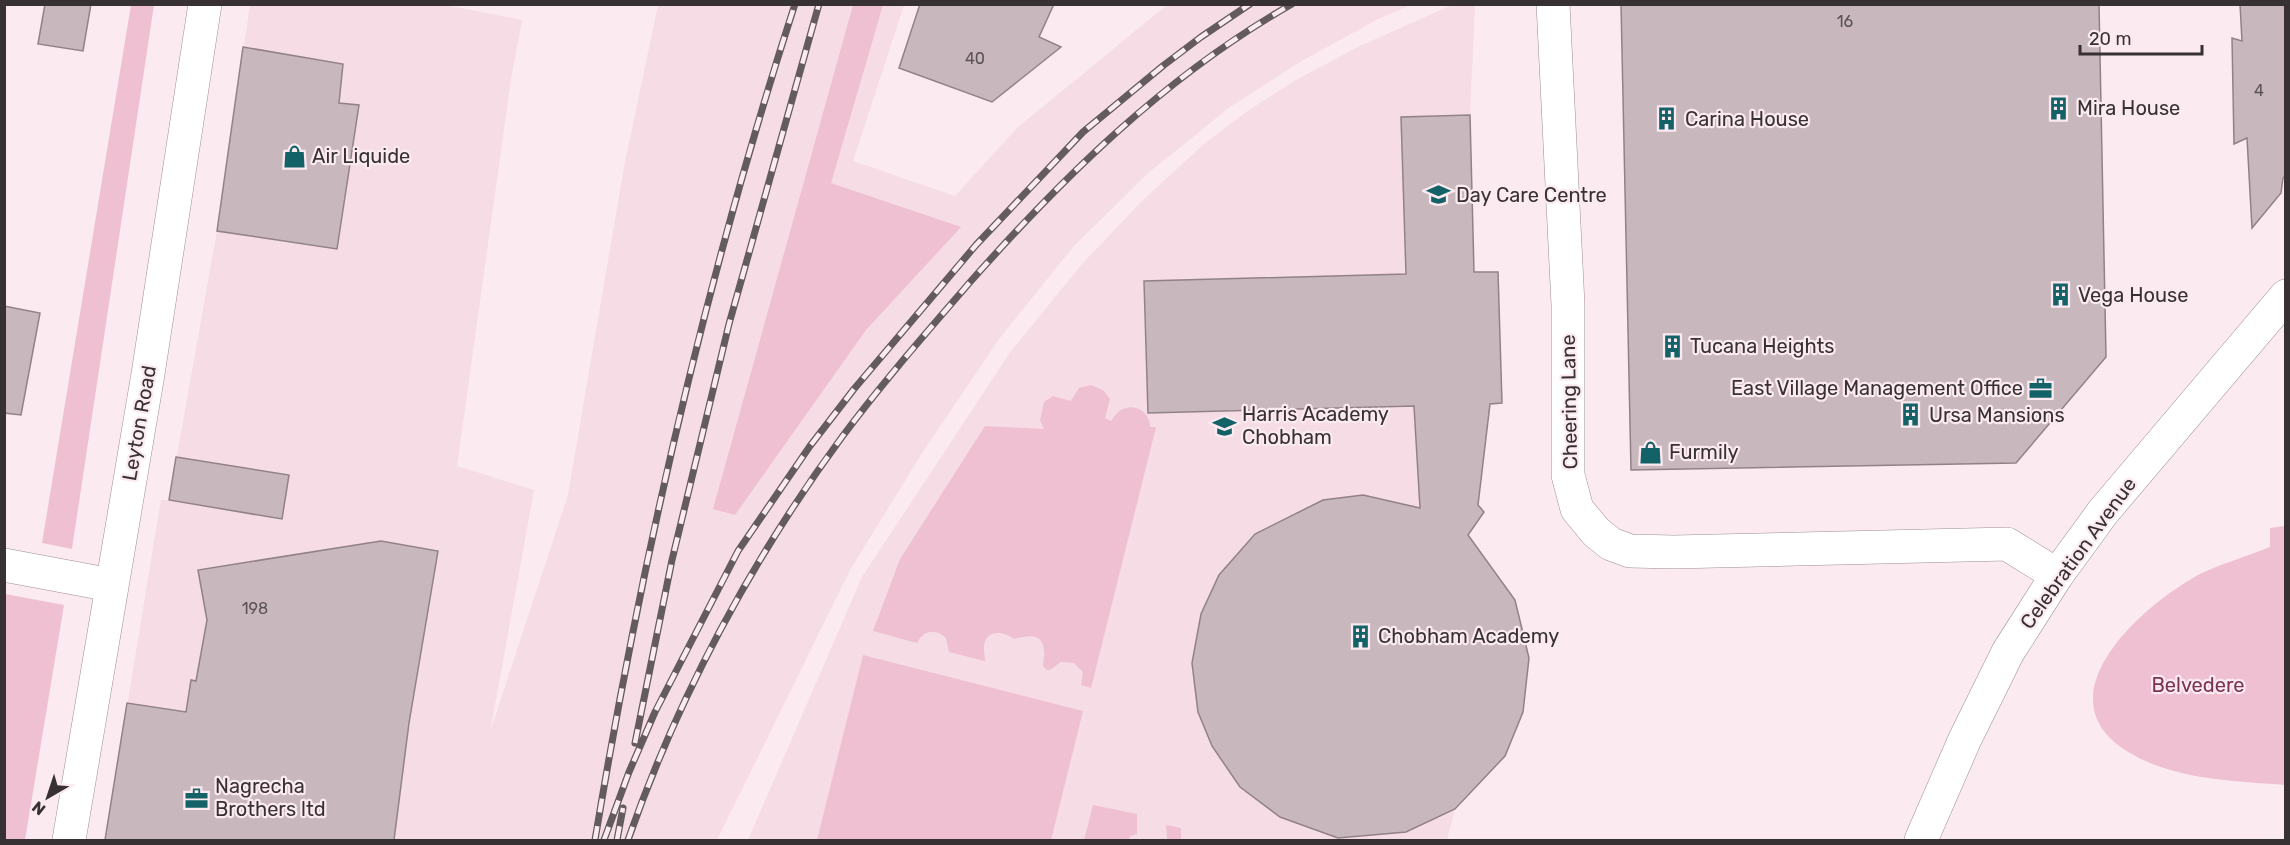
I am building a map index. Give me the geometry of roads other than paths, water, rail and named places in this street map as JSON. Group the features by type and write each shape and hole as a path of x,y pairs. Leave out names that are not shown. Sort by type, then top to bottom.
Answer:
{"street":[{"name":"Leyton Road","path":"69,840 148,374 205,4"},
{"name":"Cheering Lane","path":"1553,4 1568,304 1568,475 1577,509 1596,532 1611,544 1630,551 1674,552 2007,544 2057,575"},
{"name":"Celebration Avenue","path":"1921,840 1965,739 2008,652 2057,575 2103,512 2286,296"},
{"path":"4,565 111,585"}],"railway":[{"path":"595,840 613,734 655,523 679,419 733,210 795,4"},
{"path":"635,743 672,560 729,324 819,4"},
{"path":"604,840 629,772 655,712 738,551 810,446 854,389 976,245 1083,132 1164,65 1250,4"},
{"path":"628,840 670,734 694,682 748,580 809,483 873,397 971,281 1081,165 1120,129 1202,62 1292,4"},
{"path":"617,840 623,808"}],"place":[{"name":"Mira House","path":"2059,108"},
{"name":"Carina House","path":"1667,119"},
{"name":"Air Liquide","path":"294,156"},
{"name":"Day Care Centre","path":"1438,195"},
{"name":"Vega House","path":"2060,295"},
{"name":"Tucana Heights","path":"1672,346"},
{"name":"East Village Management Office","path":"2041,388"},
{"name":"Ursa Mansions","path":"1911,415"},
{"name":"Harris Academy Chobham","path":"1224,426"},
{"name":"Furmily","path":"1651,452"},
{"name":"Chobham Academy","path":"1360,636"},
{"name":"Nagrecha Brothers ltd","path":"197,798"}],"park label":[{"name":"Belvedere","path":"2198,685"}]}
